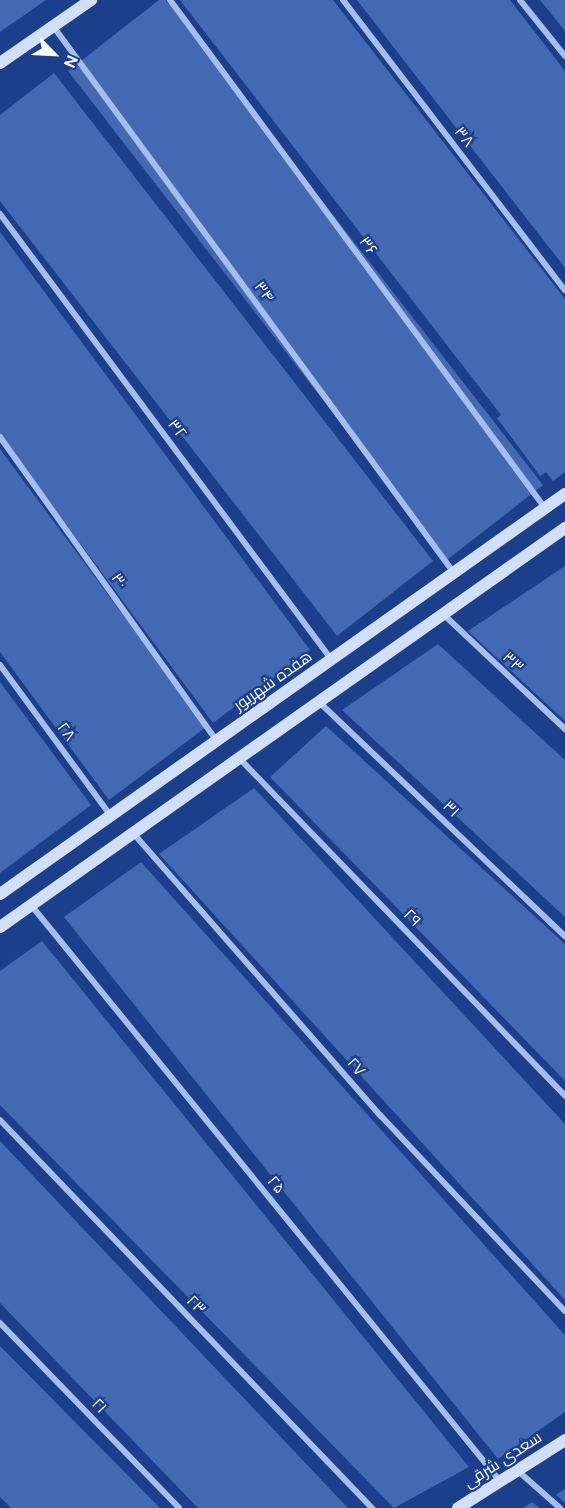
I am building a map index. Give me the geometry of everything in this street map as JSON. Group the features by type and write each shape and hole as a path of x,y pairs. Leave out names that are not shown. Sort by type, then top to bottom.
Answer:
{"main road":[{"path":"0,63 91,0"},
{"name":"هفده شهریور","path":"0,894 565,494"},
{"path":"0,927 563,532"},
{"name":"سعدی شرقی","path":"458,1508 565,1440"}],"street":[{"name":"۳۶","path":"170,0 545,508"},
{"name":"۳۸","path":"342,0 565,290"},
{"path":"520,0 565,56"},
{"name":"۳۴","path":"53,26 454,573"},
{"name":"۳۲","path":"0,214 332,659"},
{"name":"۳۰","path":"0,436 217,741"},
{"name":"۳۳","path":"443,614 565,729"},
{"name":"۲۸","path":"0,665 111,816"},
{"name":"۳۱","path":"318,702 565,936"},
{"name":"۲۹","path":"239,758 565,1096"},
{"name":"۲۷","path":"133,833 381,1116 565,1311"},
{"name":"۲۵","path":"31,905 501,1481"},
{"name":"۲۳","path":"0,1120 372,1508"},
{"name":"۲۱","path":"0,1323 179,1508"},
{"path":"517,1470 560,1508"}],"building":[{"path":"0,0 46,0 0,32"},
{"path":"159,0 166,0 543,485 447,560 68,71"},
{"path":"180,0 333,0 565,299 565,472 553,481 546,472 540,476 497,418 501,415"},
{"path":"357,0 510,0 565,71 565,268"},
{"path":"540,0 565,0 565,31"},
{"path":"54,73 433,561 337,636 0,201 0,115"},
{"path":"0,232 310,650 213,723 0,435"},
{"path":"0,449 206,727 109,800 0,652"},
{"path":"565,566 565,721 468,631"},
{"path":"438,644 565,760 565,917 342,710"},
{"path":"0,682 91,805 0,873"},
{"path":"326,726 565,944 565,1081 270,777"},
{"path":"254,788 565,1124 565,1300 159,854"},
{"path":"141,862 565,1335 565,1412 498,1459 64,917"},
{"path":"42,941 469,1467 394,1508 0,1105 0,971"},
{"path":"0,1141 348,1508 198,1508 0,1303"},
{"path":"0,1346 160,1508 11,1508 0,1497"},
{"path":"565,1489 565,1503 556,1495"},
{"path":"532,1502 540,1508 523,1508"}]}
